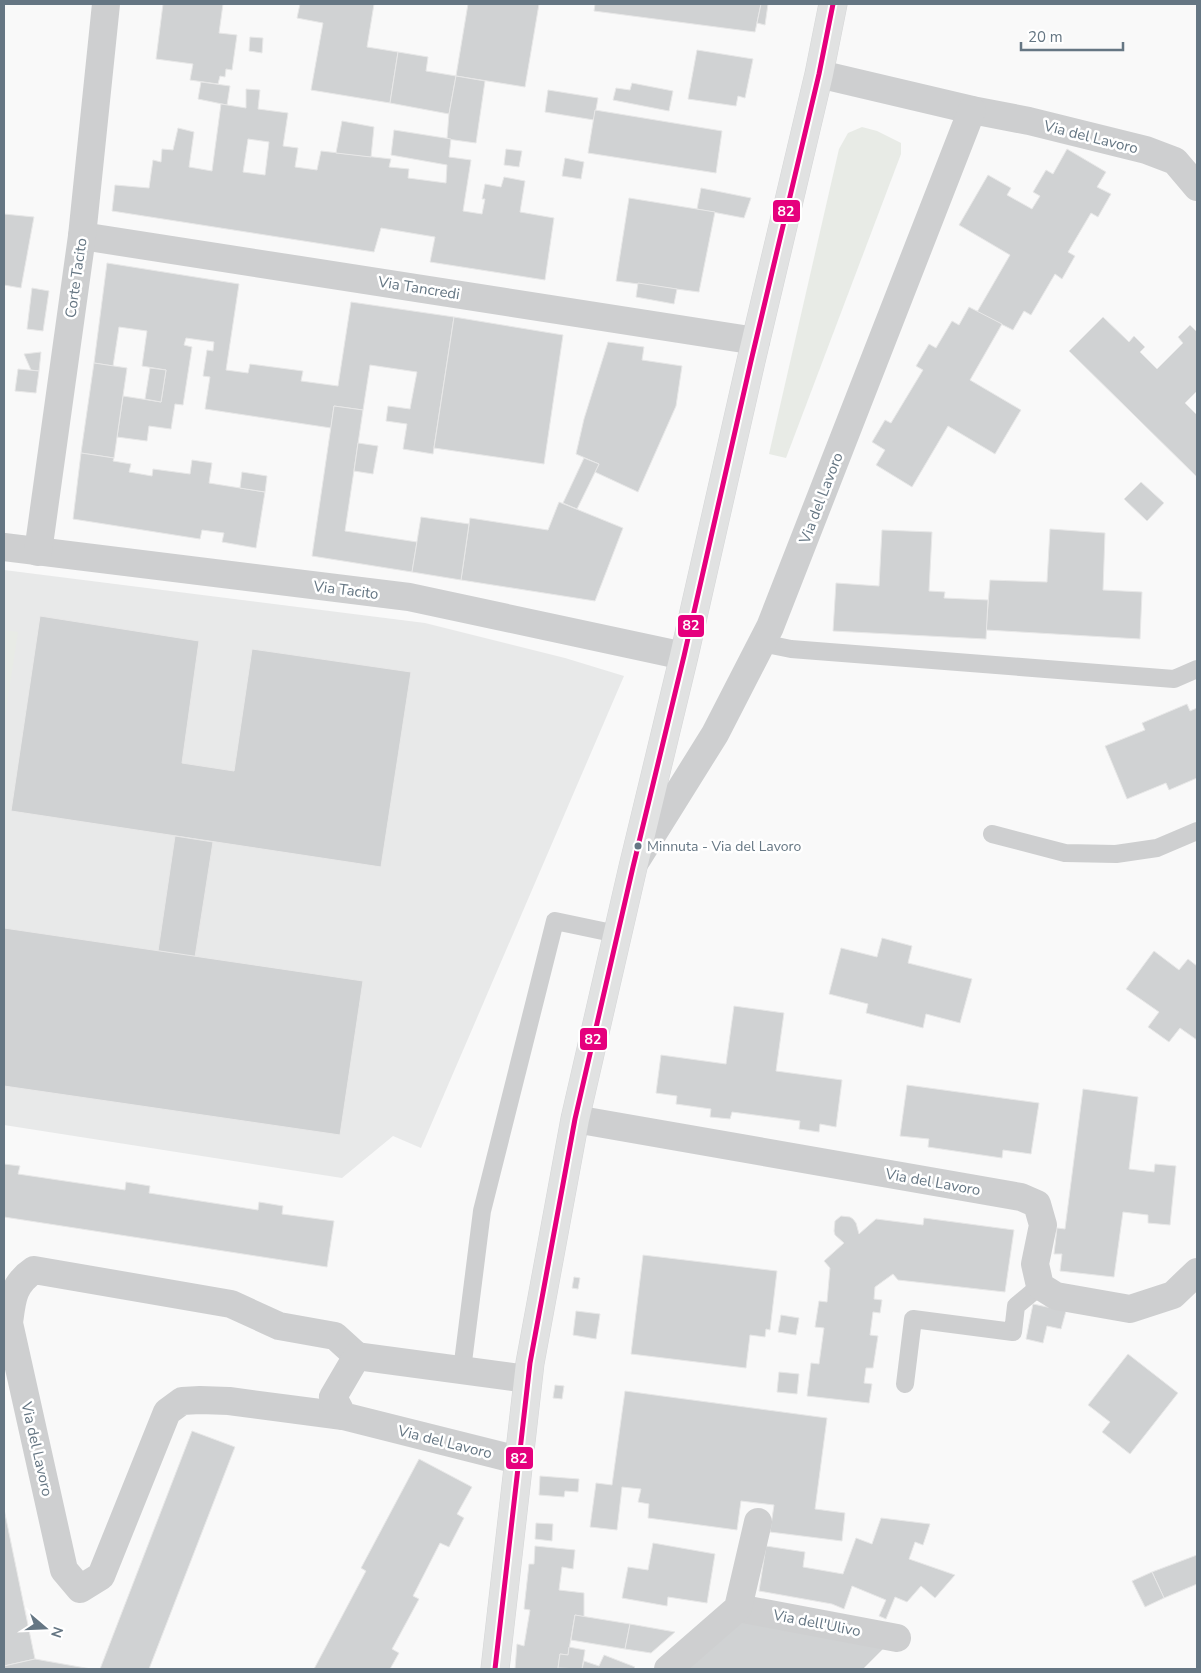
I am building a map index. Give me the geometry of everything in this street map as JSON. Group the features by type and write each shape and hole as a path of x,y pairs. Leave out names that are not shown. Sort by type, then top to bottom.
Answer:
{"street":[{"name":"Corte Tacito","path":"38,552 82,236 106,4"},
{"name":"Via del Lavoro","path":"495,1669 528,1379 575,1119 819,74 833,4"},
{"name":"Via del Lavoro","path":"819,74 972,110 1029,121 1146,150 1175,161 1197,187"},
{"name":"Via del Lavoro","path":"633,867 715,734 762,643 798,557 972,110"},
{"name":"Via Tancredi","path":"82,236 756,341"},
{"name":"Via Tacito","path":"4,547 409,597 684,656"},
{"name":"Via del Lavoro","path":"575,1119 1021,1197 1037,1204 1043,1225 1035,1264 1040,1286"},
{"name":"Via del Lavoro","path":"357,1356 335,1336 279,1326 231,1304 34,1270 22,1278 12,1300 9,1323 64,1570 80,1589 101,1576 167,1412 182,1401 229,1401 343,1416 518,1460"},
{"path":"1040,1286 1056,1296 1130,1309 1173,1295 1197,1272"},
{"path":"343,1416 333,1396 357,1356 528,1379"},
{"path":"668,1669 738,1608 758,1522"},
{"name":"Via dell'Ulivo","path":"738,1608 897,1638"}],"lane":[{"path":"762,643 791,649 1174,678 1197,669"},
{"path":"992,834 1065,853 1116,854 1157,848 1197,831"},
{"path":"462,1370 482,1211 555,921 617,934"},
{"path":"905,1384 913,1319 1013,1332 1016,1306 1040,1286"}],"shaded area":[{"path":"862,127 877,131 901,143 901,154 786,458 769,454 839,149 848,133"},
{"path":"4,570 425,623 565,658 624,676 421,1148 393,1136 342,1178 4,1125"},
{"path":"4,630 18,632 4,723"}],"building":[{"path":"163,4 223,4 219,33 237,35 232,70 226,69 225,77 220,76 218,84 190,80 193,64 156,59"},
{"path":"300,4 374,4 367,47 398,52 390,103 311,90 323,23 297,18"},
{"path":"468,4 539,4 525,87 456,76"},
{"path":"595,4 761,4 755,32 594,11"},
{"path":"761,4 768,4 765,25 757,23"},
{"path":"250,37 263,38 262,53 249,51"},
{"path":"697,50 753,59 745,98 738,96 736,106 688,99"},
{"path":"398,52 428,57 426,71 456,76 449,114 390,103"},
{"path":"456,76 485,81 476,143 447,139 449,114"},
{"path":"201,82 230,86 227,105 198,99"},
{"path":"632,83 673,91 669,111 613,100 616,88 630,90"},
{"path":"246,89 260,90 258,109 288,113 283,146 298,148 295,167 317,170 321,151 391,159 389,167 409,169 408,178 446,183 447,165 391,155 394,130 451,139 449,157 471,160 463,211 482,214 485,184 501,187 504,177 525,181 520,212 554,218 545,280 430,262 435,237 381,228 374,252 112,211 115,185 149,188 153,160 161,162 162,149 173,150 178,128 194,132 189,167 212,171 221,104 246,108","holes":["248,139 269,142 265,175 243,172"]},
{"path":"548,90 598,98 594,120 545,112"},
{"path":"595,110 722,131 716,173 588,153"},
{"path":"342,121 374,127 371,157 336,153"},
{"path":"506,149 522,151 519,167 504,165"},
{"path":"1067,149 1106,172 1097,187 1111,194 1098,217 1091,213 1068,252 1075,256 1062,279 1055,274 1031,315 1024,311 1013,330 977,312 1010,255 959,225 988,175 1011,188 1007,195 1032,209 1040,196 1033,192 1046,170 1053,174"},
{"path":"565,158 584,162 581,179 562,176"},
{"path":"701,188 751,198 744,218 697,209"},
{"path":"629,198 715,212 699,292 616,281"},
{"path":"4,214 34,217 21,288 4,285"},
{"path":"107,263 239,284 226,370 248,373 250,364 303,371 301,381 338,386 351,302 454,317 433,454 403,449 407,424 386,421 388,406 410,409 417,372 370,365 363,410 334,406 331,428 205,409 210,377 203,376 207,350 213,351 214,342 186,338 184,345 192,347 183,405 175,404 171,429 149,426 147,441 117,437 123,396 161,402 166,370 142,366 147,331 119,327 113,366 94,363"},
{"path":"638,283 677,289 674,304 636,297"},
{"path":"32,288 49,291 43,331 27,329"},
{"path":"969,307 1002,324 970,380 1021,410 995,454 948,426 912,487 876,465 885,450 872,442 885,420 891,423 923,370 916,366 929,344 936,348 952,321 959,325"},
{"path":"454,317 563,335 544,464 434,448"},
{"path":"1103,317 1129,342 1134,336 1145,347 1140,352 1157,369 1183,343 1178,337 1190,325 1197,332 1197,391 1185,403 1197,415 1197,477 1069,351"},
{"path":"608,342 644,347 642,360 682,366 676,406 638,492 595,472 599,464 576,454 584,419"},
{"path":"41,352 39,371 31,370 24,354"},
{"path":"94,363 127,368 114,458 81,453"},
{"path":"150,368 166,370 161,402 145,399"},
{"path":"18,369 39,371 36,393 15,391"},
{"path":"334,406 363,410 345,531 417,542 412,572 312,556"},
{"path":"358,443 378,446 373,474 354,471"},
{"path":"81,453 114,458 113,461 131,464 129,472 152,476 153,469 190,474 192,460 212,463 209,483 265,492 256,548 222,542 224,533 202,530 200,539 73,519"},
{"path":"584,458 599,464 577,509 563,503"},
{"path":"242,472 267,476 265,492 240,488"},
{"path":"1141,482 1164,503 1147,521 1124,499"},
{"path":"559,502 623,528 595,601 461,580 470,518 548,530"},
{"path":"421,517 469,524 461,580 412,572"},
{"path":"1050,529 1105,533 1103,590 1142,592 1140,639 986,630 990,580 1047,582"},
{"path":"882,530 932,532 929,591 945,592 944,598 988,600 986,639 833,631 836,583 879,586"},
{"path":"40,616 199,641 182,763 234,771 252,649 411,672 381,867 11,811"},
{"path":"1187,704 1190,711 1197,708 1197,778 1169,790 1166,783 1127,799 1105,746 1145,730 1142,723"},
{"path":"175,836 213,842 195,957 158,951"},
{"path":"4,928 363,981 340,1135 4,1086"},
{"path":"882,938 912,946 908,963 972,979 960,1023 926,1014 923,1028 866,1013 868,1004 829,994 841,948 877,957"},
{"path":"1154,951 1179,970 1188,959 1197,966 1197,1040 1180,1028 1169,1042 1148,1027 1159,1012 1126,989"},
{"path":"734,1006 784,1013 776,1071 842,1080 836,1127 820,1124 819,1132 799,1129 800,1121 732,1112 730,1119 710,1117 711,1109 676,1104 677,1096 656,1093 661,1055 726,1064"},
{"path":"907,1085 1039,1103 1031,1154 1003,1150 1002,1158 928,1147 929,1139 900,1136"},
{"path":"1083,1089 1138,1097 1129,1169 1154,1172 1155,1164 1176,1166 1170,1225 1148,1223 1148,1215 1123,1212 1114,1277 1060,1271 1062,1254 1054,1254 1057,1228 1065,1229"},
{"path":"4,1164 20,1166 18,1174 125,1190 126,1182 150,1186 149,1193 258,1210 259,1202 283,1206 282,1214 334,1221 327,1267 4,1217"},
{"path":"841,1216 853,1219 859,1234 876,1219 923,1225 924,1218 1014,1230 1005,1292 898,1280 893,1274 875,1287 874,1299 882,1300 880,1313 873,1312 870,1335 878,1336 873,1368 866,1368 864,1383 872,1384 869,1403 807,1396 811,1363 819,1364 824,1328 815,1327 819,1301 827,1302 830,1268 824,1261 844,1243 835,1235 834,1231 835,1221"},
{"path":"643,1255 777,1271 770,1330 766,1329 765,1337 750,1335 746,1368 631,1354"},
{"path":"574,1277 580,1278 578,1289 572,1288"},
{"path":"1033,1304 1066,1311 1061,1329 1047,1326 1043,1343 1026,1339"},
{"path":"576,1311 600,1314 596,1339 573,1335"},
{"path":"781,1315 799,1318 796,1335 778,1332"},
{"path":"1128,1354 1178,1393 1130,1454 1102,1432 1110,1422 1088,1405"},
{"path":"779,1372 799,1374 797,1394 777,1392"},
{"path":"555,1385 564,1386 562,1399 553,1398"},
{"path":"625,1391 827,1418 815,1509 845,1513 842,1541 770,1532 774,1505 741,1501 737,1530 648,1518 649,1504 638,1502 641,1489 622,1487 617,1530 590,1527 596,1483 612,1485"},
{"path":"192,1431 235,1447 149,1669 100,1669"},
{"path":"419,1459 472,1487 457,1514 464,1518 449,1547 440,1543 413,1596 419,1599 392,1649 399,1653 390,1669 314,1669 366,1571 361,1568"},
{"path":"540,1476 579,1479 578,1492 565,1491 564,1497 539,1495"},
{"path":"4,1509 35,1659 4,1666"},
{"path":"881,1518 930,1524 923,1545 915,1542 909,1559 955,1575 935,1598 921,1586 907,1602 895,1597 886,1619 879,1616 886,1600 852,1586 844,1609 832,1604 759,1591 766,1546 805,1552 803,1567 843,1574 856,1538 872,1544"},
{"path":"536,1523 553,1524 552,1541 535,1539"},
{"path":"653,1543 715,1554 707,1603 668,1597 667,1606 622,1598 628,1567 648,1570"},
{"path":"535,1546 575,1550 573,1569 562,1567 559,1590 584,1593 584,1617 575,1615 568,1655 560,1654 558,1668 568,1669 515,1669 517,1644 524,1646 530,1610 524,1609 529,1564 534,1564"},
{"path":"1197,1555 1197,1584 1164,1598 1152,1572"},
{"path":"1152,1572 1164,1598 1145,1607 1132,1581"},
{"path":"575,1615 630,1624 625,1649 571,1640"},
{"path":"736,1617 885,1647 863,1669 684,1669"},
{"path":"630,1624 675,1632 651,1653 625,1649"},
{"path":"569,1647 585,1650 582,1669 558,1668 560,1654 568,1655"},
{"path":"604,1655 635,1667 633,1669 582,1669 584,1661 599,1666"},
{"path":"35,1659 91,1669 4,1669 4,1666"}],"transit line":[{"name":"82","path":"495,1669 530,1363 575,1119 819,74 833,4"}],"place":[{"name":"Minnuta - Via del Lavoro","path":"638,846"}]}
